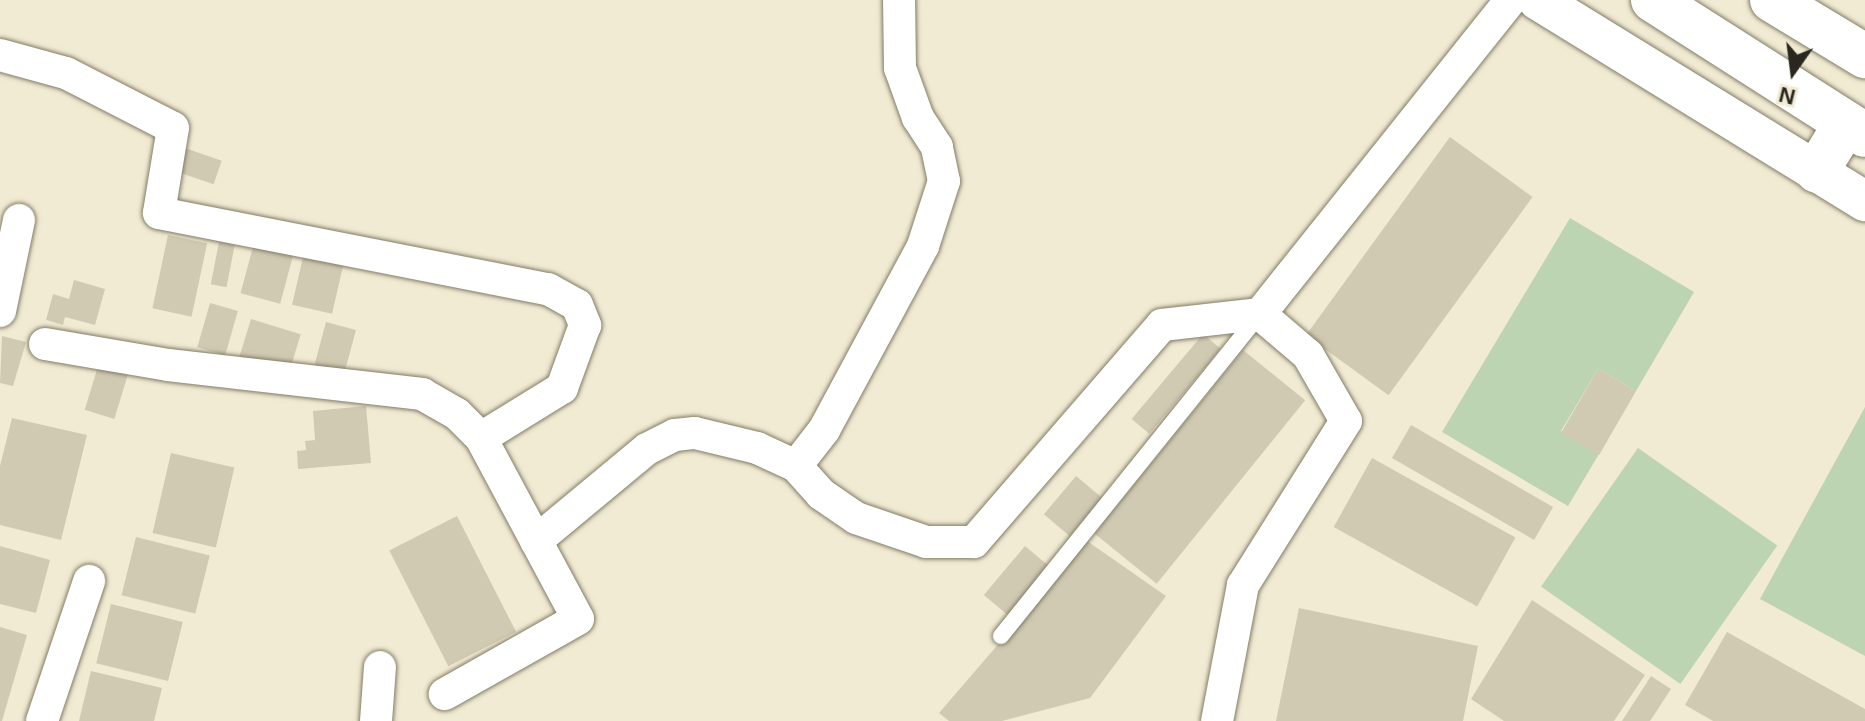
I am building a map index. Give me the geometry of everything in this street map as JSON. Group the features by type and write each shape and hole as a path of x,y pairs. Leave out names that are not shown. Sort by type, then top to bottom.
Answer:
{"highway":[{"path":"1653,0 1856,129 1817,171"},
{"path":"1772,0 1865,56"}],"street":[{"path":"796,466 824,430 923,246 944,181 937,147 918,118 900,68 899,0"},
{"path":"536,541 615,471 675,435 715,435 796,466 821,494 856,518 926,542 974,542 1162,325 1260,314 1511,0"},
{"path":"1538,0 1865,201"},
{"path":"0,55 66,73 173,128 159,213 548,289 577,305 585,325 562,388 481,438"},
{"path":"0,311 19,220"},
{"path":"1217,721 1243,585 1346,421 1308,355 1260,314"},
{"path":"45,344 168,365 422,394 457,414 481,438 578,619 445,694"},
{"path":"42,721 89,581"},
{"path":"376,721 380,667"}],"lane":[{"path":"1001,636 1260,314"}],"green space":[{"path":"1570,218 1694,292 1636,391 1598,369 1561,431 1599,454 1568,506 1442,432"},
{"path":"1865,407 1865,656 1760,599"},
{"path":"1638,448 1777,546 1680,684 1541,586"}],"building":[{"path":"1450,137 1533,197 1389,395 1306,335"},
{"path":"182,147 222,161 214,184 174,171"},
{"path":"168,235 207,243 192,317 152,308"},
{"path":"219,242 235,245 227,287 211,284"},
{"path":"254,243 294,254 280,304 241,293"},
{"path":"304,253 344,262 332,314 292,305"},
{"path":"74,280 105,289 95,325 65,317 63,325 46,320 53,294 69,299"},
{"path":"210,303 238,311 225,355 197,347"},
{"path":"251,319 301,334 288,376 238,361"},
{"path":"326,322 356,330 343,377 313,369"},
{"path":"1203,334 1221,349 1149,434 1132,419"},
{"path":"2,336 26,342 13,386 0,383"},
{"path":"1243,350 1305,400 1157,584 1094,533"},
{"path":"99,363 129,372 114,419 85,410"},
{"path":"1598,369 1636,391 1599,455 1561,433"},
{"path":"366,406 371,463 298,469 297,451 306,450 305,441 315,440 313,411"},
{"path":"12,418 87,435 61,540 0,525 0,466"},
{"path":"1411,425 1553,507 1534,540 1392,458"},
{"path":"171,453 234,468 216,548 153,533"},
{"path":"1372,458 1515,538 1477,607 1334,527"},
{"path":"1076,476 1102,498 1070,536 1044,514"},
{"path":"457,516 516,632 448,666 389,551"},
{"path":"136,537 210,555 195,614 121,595"},
{"path":"1087,541 1166,596 1090,698 1002,721 949,721 939,713"},
{"path":"0,546 50,560 36,613 0,604"},
{"path":"1025,546 1049,566 1008,615 984,595"},
{"path":"1532,600 1645,675 1614,721 1504,721 1471,699"},
{"path":"111,604 183,622 168,681 96,663"},
{"path":"1299,608 1478,646 1463,721 1276,721"},
{"path":"0,627 27,635 2,721 0,721"},
{"path":"1727,632 1865,709 1865,721 1713,721 1685,705"},
{"path":"91,671 162,688 154,721 79,721"},
{"path":"1651,676 1671,689 1650,721 1622,721"}]}
